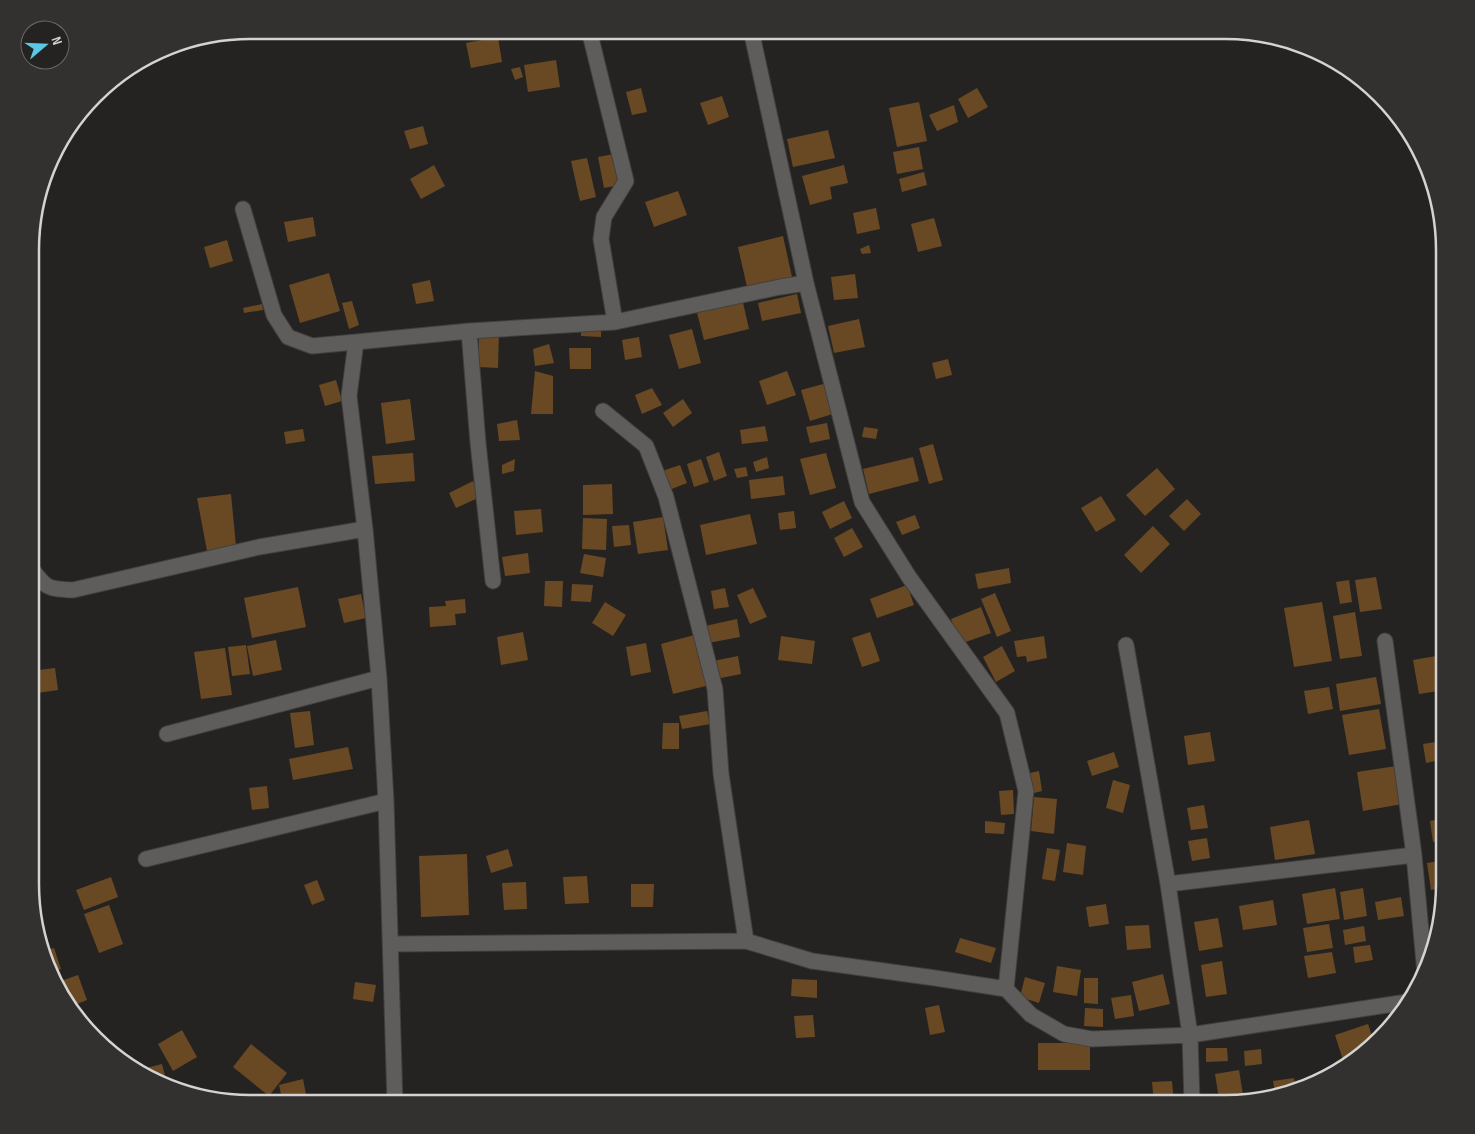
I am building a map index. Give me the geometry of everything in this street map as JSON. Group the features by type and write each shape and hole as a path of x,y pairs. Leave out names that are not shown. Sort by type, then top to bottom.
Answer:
{"street":[{"path":"591,39 626,181 604,217 601,238 615,322"},
{"path":"753,39 806,284 862,502 909,577 1007,713 1026,791 1006,989"},
{"path":"243,209 274,315 288,338 312,346 469,331 615,322 772,289 806,284"},
{"path":"469,331 478,443 493,581"},
{"path":"356,342 349,396 365,529 379,678 392,944 390,1095"},
{"path":"603,411 646,446 666,497 715,689 721,774 746,941"},
{"path":"39,579 43,584 54,590 73,590 259,547 365,529"},
{"path":"1385,641 1414,855 1423,958"},
{"path":"1126,646 1168,884 1190,1035 1192,1095"},
{"path":"167,734 379,678"},
{"path":"146,858 386,801"},
{"path":"1168,884 1414,855"},
{"path":"392,944 746,941 812,961 1006,989 1031,1016 1064,1034 1092,1039 1190,1035 1400,1003"}],"building":[{"path":"498,39 502,62 471,68 466,43"},
{"path":"556,60 560,87 528,92 524,65"},
{"path":"520,67 523,77 515,80 511,69"},
{"path":"641,88 647,112 632,115 626,92"},
{"path":"977,88 988,107 968,118 958,99"},
{"path":"722,96 729,117 708,125 700,103"},
{"path":"919,102 927,141 897,147 889,108"},
{"path":"954,105 958,122 937,131 929,115"},
{"path":"423,126 428,144 410,149 404,131"},
{"path":"828,130 835,158 793,167 787,139"},
{"path":"919,147 923,169 897,174 893,152"},
{"path":"614,154 620,185 604,188 598,157"},
{"path":"587,158 596,197 580,201 571,161"},
{"path":"434,165 445,186 421,199 410,179"},
{"path":"844,165 848,183 830,187 832,199 810,205 802,176"},
{"path":"924,172 927,185 902,192 899,179"},
{"path":"678,191 687,215 654,227 645,202"},
{"path":"876,208 880,229 857,234 853,213"},
{"path":"313,217 316,236 288,242 284,222"},
{"path":"934,218 942,246 918,252 911,224"},
{"path":"783,236 792,277 747,287 738,247"},
{"path":"227,240 233,261 210,268 204,247"},
{"path":"869,245 871,253 862,254 860,249"},
{"path":"329,273 340,311 300,323 289,285"},
{"path":"855,274 858,298 834,300 831,277"},
{"path":"430,280 434,301 416,304 412,284"},
{"path":"797,294 801,313 762,321 758,303"},
{"path":"742,298 749,329 704,340 696,309"},
{"path":"352,301 359,325 349,329 342,303"},
{"path":"262,304 263,310 244,313 243,308"},
{"path":"859,319 865,347 834,353 828,326"},
{"path":"581,324 601,325 601,337 581,336"},
{"path":"692,329 701,363 679,369 669,335"},
{"path":"479,332 499,332 498,368 478,367"},
{"path":"639,337 642,357 625,360 622,340"},
{"path":"549,344 554,363 535,366 533,349"},
{"path":"569,348 591,348 591,369 570,369"},
{"path":"948,359 952,375 936,379 932,363"},
{"path":"535,371 553,376 553,414 531,414"},
{"path":"787,371 796,395 767,405 759,381"},
{"path":"336,380 342,401 325,406 319,385"},
{"path":"827,383 836,413 810,421 801,390"},
{"path":"652,388 662,405 642,414 635,395"},
{"path":"410,399 415,440 386,444 381,403"},
{"path":"683,399 692,413 673,427 663,413"},
{"path":"517,420 520,440 499,441 497,424"},
{"path":"827,423 830,439 810,443 806,427"},
{"path":"765,426 768,441 742,444 740,430"},
{"path":"864,427 878,429 876,439 862,437"},
{"path":"303,429 305,441 286,444 284,432"},
{"path":"933,444 943,480 929,484 919,448"},
{"path":"719,452 727,476 714,481 706,457"},
{"path":"413,453 415,481 375,484 372,456"},
{"path":"826,453 836,488 810,495 800,459"},
{"path":"767,457 769,468 756,472 753,462"},
{"path":"913,457 919,481 869,494 863,469"},
{"path":"515,459 514,471 502,474 502,465"},
{"path":"701,459 709,482 694,487 687,464"},
{"path":"680,465 687,483 669,490 662,471"},
{"path":"746,467 748,476 737,478 734,469"},
{"path":"1157,468 1175,489 1145,516 1126,495"},
{"path":"783,476 785,495 751,499 749,480"},
{"path":"473,481 480,497 456,508 449,493"},
{"path":"612,484 613,514 583,515 583,485"},
{"path":"231,494 236,546 207,551 197,498"},
{"path":"1101,496 1116,520 1096,532 1081,508"},
{"path":"1187,499 1201,514 1184,531 1169,516"},
{"path":"844,501 852,518 830,529 822,512"},
{"path":"541,509 543,532 516,535 514,511"},
{"path":"794,511 796,528 780,530 778,513"},
{"path":"750,514 757,544 706,555 700,525"},
{"path":"915,515 920,528 902,535 896,522"},
{"path":"663,517 668,550 638,554 633,522"},
{"path":"583,518 607,519 606,550 582,549"},
{"path":"629,525 631,545 614,547 612,526"},
{"path":"1153,526 1170,544 1141,573 1124,555"},
{"path":"852,528 863,547 844,557 834,538"},
{"path":"528,553 530,573 505,576 502,557"},
{"path":"584,554 606,558 603,577 580,573"},
{"path":"1009,568 1011,583 978,589 975,574"},
{"path":"1376,577 1382,609 1360,612 1355,580"},
{"path":"1349,580 1352,602 1340,604 1336,582"},
{"path":"545,581 563,581 562,607 544,606"},
{"path":"572,584 593,585 591,602 571,601"},
{"path":"907,585 914,605 877,618 870,599"},
{"path":"298,587 306,627 252,638 244,598"},
{"path":"725,588 729,607 714,609 711,591"},
{"path":"753,588 767,617 750,624 737,595"},
{"path":"995,593 1011,631 997,637 981,599"},
{"path":"361,594 366,618 344,623 338,599"},
{"path":"465,599 466,613 455,614 456,625 430,627 429,607 446,606 445,601"},
{"path":"605,602 626,615 613,636 592,623"},
{"path":"1322,602 1332,661 1294,667 1284,608"},
{"path":"981,607 991,633 960,644 951,619"},
{"path":"1355,612 1362,656 1340,659 1333,616"},
{"path":"737,619 740,637 708,643 705,626"},
{"path":"523,632 528,660 501,665 497,637"},
{"path":"870,632 880,661 862,667 852,638"},
{"path":"698,634 710,685 673,694 661,644"},
{"path":"781,636 815,641 812,664 778,660"},
{"path":"1044,636 1047,658 1027,662 1026,656 1017,657 1014,641"},
{"path":"276,640 282,670 253,676 247,646"},
{"path":"646,643 651,672 631,676 626,647"},
{"path":"246,645 250,674 232,676 228,647"},
{"path":"1002,646 1015,671 996,682 983,657"},
{"path":"225,648 232,695 201,699 194,652"},
{"path":"738,656 741,674 716,679 713,661"},
{"path":"1436,656 1436,691 1419,694 1413,660"},
{"path":"55,668 58,690 39,693 39,670"},
{"path":"1376,677 1381,704 1340,711 1336,684"},
{"path":"1329,687 1333,709 1308,714 1304,691"},
{"path":"1379,709 1386,749 1349,755 1342,715"},
{"path":"310,711 314,745 295,748 290,713"},
{"path":"707,711 710,724 682,729 679,716"},
{"path":"663,723 679,723 679,749 662,749"},
{"path":"1210,732 1215,761 1188,765 1184,736"},
{"path":"1436,742 1436,761 1426,763 1423,744"},
{"path":"348,747 353,769 293,780 289,759"},
{"path":"1114,752 1119,767 1092,776 1087,761"},
{"path":"1396,766 1402,804 1363,811 1357,772"},
{"path":"1039,771 1042,791 1034,793 1030,773"},
{"path":"1113,780 1130,785 1123,813 1106,808"},
{"path":"267,786 269,808 252,810 249,788"},
{"path":"1013,790 1014,814 1001,815 999,791"},
{"path":"1034,797 1057,799 1054,834 1031,831"},
{"path":"1204,805 1208,828 1191,830 1187,808"},
{"path":"1309,820 1315,854 1275,860 1270,827"},
{"path":"1436,820 1436,842 1433,842 1430,821"},
{"path":"985,821 1005,823 1004,834 985,833"},
{"path":"1207,838 1210,858 1192,861 1188,841"},
{"path":"1067,843 1086,846 1083,875 1063,872"},
{"path":"1047,848 1060,850 1055,881 1042,879"},
{"path":"508,849 513,866 491,873 486,856"},
{"path":"467,854 469,915 421,917 419,856"},
{"path":"1436,862 1436,889 1431,890 1427,863"},
{"path":"587,876 589,903 565,904 563,877"},
{"path":"111,877 118,897 84,910 76,890"},
{"path":"317,880 325,900 312,905 304,885"},
{"path":"526,882 527,909 504,910 502,883"},
{"path":"631,884 654,884 653,907 631,907"},
{"path":"1335,888 1340,919 1307,924 1302,894"},
{"path":"1363,888 1367,916 1344,920 1340,892"},
{"path":"1401,897 1404,916 1378,920 1375,902"},
{"path":"1273,900 1277,925 1243,930 1239,906"},
{"path":"1106,904 1109,924 1089,927 1086,907"},
{"path":"109,905 123,944 99,953 84,914"},
{"path":"1218,918 1223,947 1199,951 1194,922"},
{"path":"1329,924 1333,948 1307,952 1303,928"},
{"path":"1149,925 1151,948 1127,950 1125,926"},
{"path":"1364,926 1366,941 1345,945 1343,930"},
{"path":"960,938 996,948 991,963 955,952"},
{"path":"1370,945 1373,960 1355,963 1353,947"},
{"path":"54,948 61,969 57,970 49,949"},
{"path":"1332,952 1336,973 1308,978 1304,956"},
{"path":"1222,961 1227,994 1206,997 1201,965"},
{"path":"1057,966 1081,970 1077,996 1053,992"},
{"path":"1163,974 1170,1004 1139,1011 1132,982"},
{"path":"78,975 87,1000 76,1004 63,980"},
{"path":"1025,977 1045,983 1039,1003 1020,997"},
{"path":"1084,978 1098,978 1098,1004 1084,1003"},
{"path":"792,979 817,980 817,998 791,996"},
{"path":"355,982 376,985 373,1002 353,999"},
{"path":"1131,995 1134,1016 1115,1019 1111,998"},
{"path":"939,1005 945,1032 930,1035 925,1008"},
{"path":"1085,1008 1103,1009 1103,1027 1084,1026"},
{"path":"813,1015 815,1037 796,1038 794,1016"},
{"path":"1368,1024 1372,1035 1343,1059 1335,1035"},
{"path":"182,1030 197,1057 173,1071 158,1044"},
{"path":"1038,1043 1090,1043 1090,1070 1038,1070"},
{"path":"251,1044 287,1073 270,1095 268,1095 233,1067"},
{"path":"1206,1048 1227,1048 1228,1061 1206,1062"},
{"path":"1261,1049 1262,1064 1245,1066 1244,1051"},
{"path":"162,1064 165,1077 157,1073 146,1068"},
{"path":"1239,1070 1243,1094 1218,1095 1215,1074"},
{"path":"1294,1078 1295,1083 1274,1089 1273,1081"},
{"path":"303,1079 306,1095 281,1095 279,1085"},
{"path":"1172,1081 1173,1095 1153,1095 1152,1082"}]}
